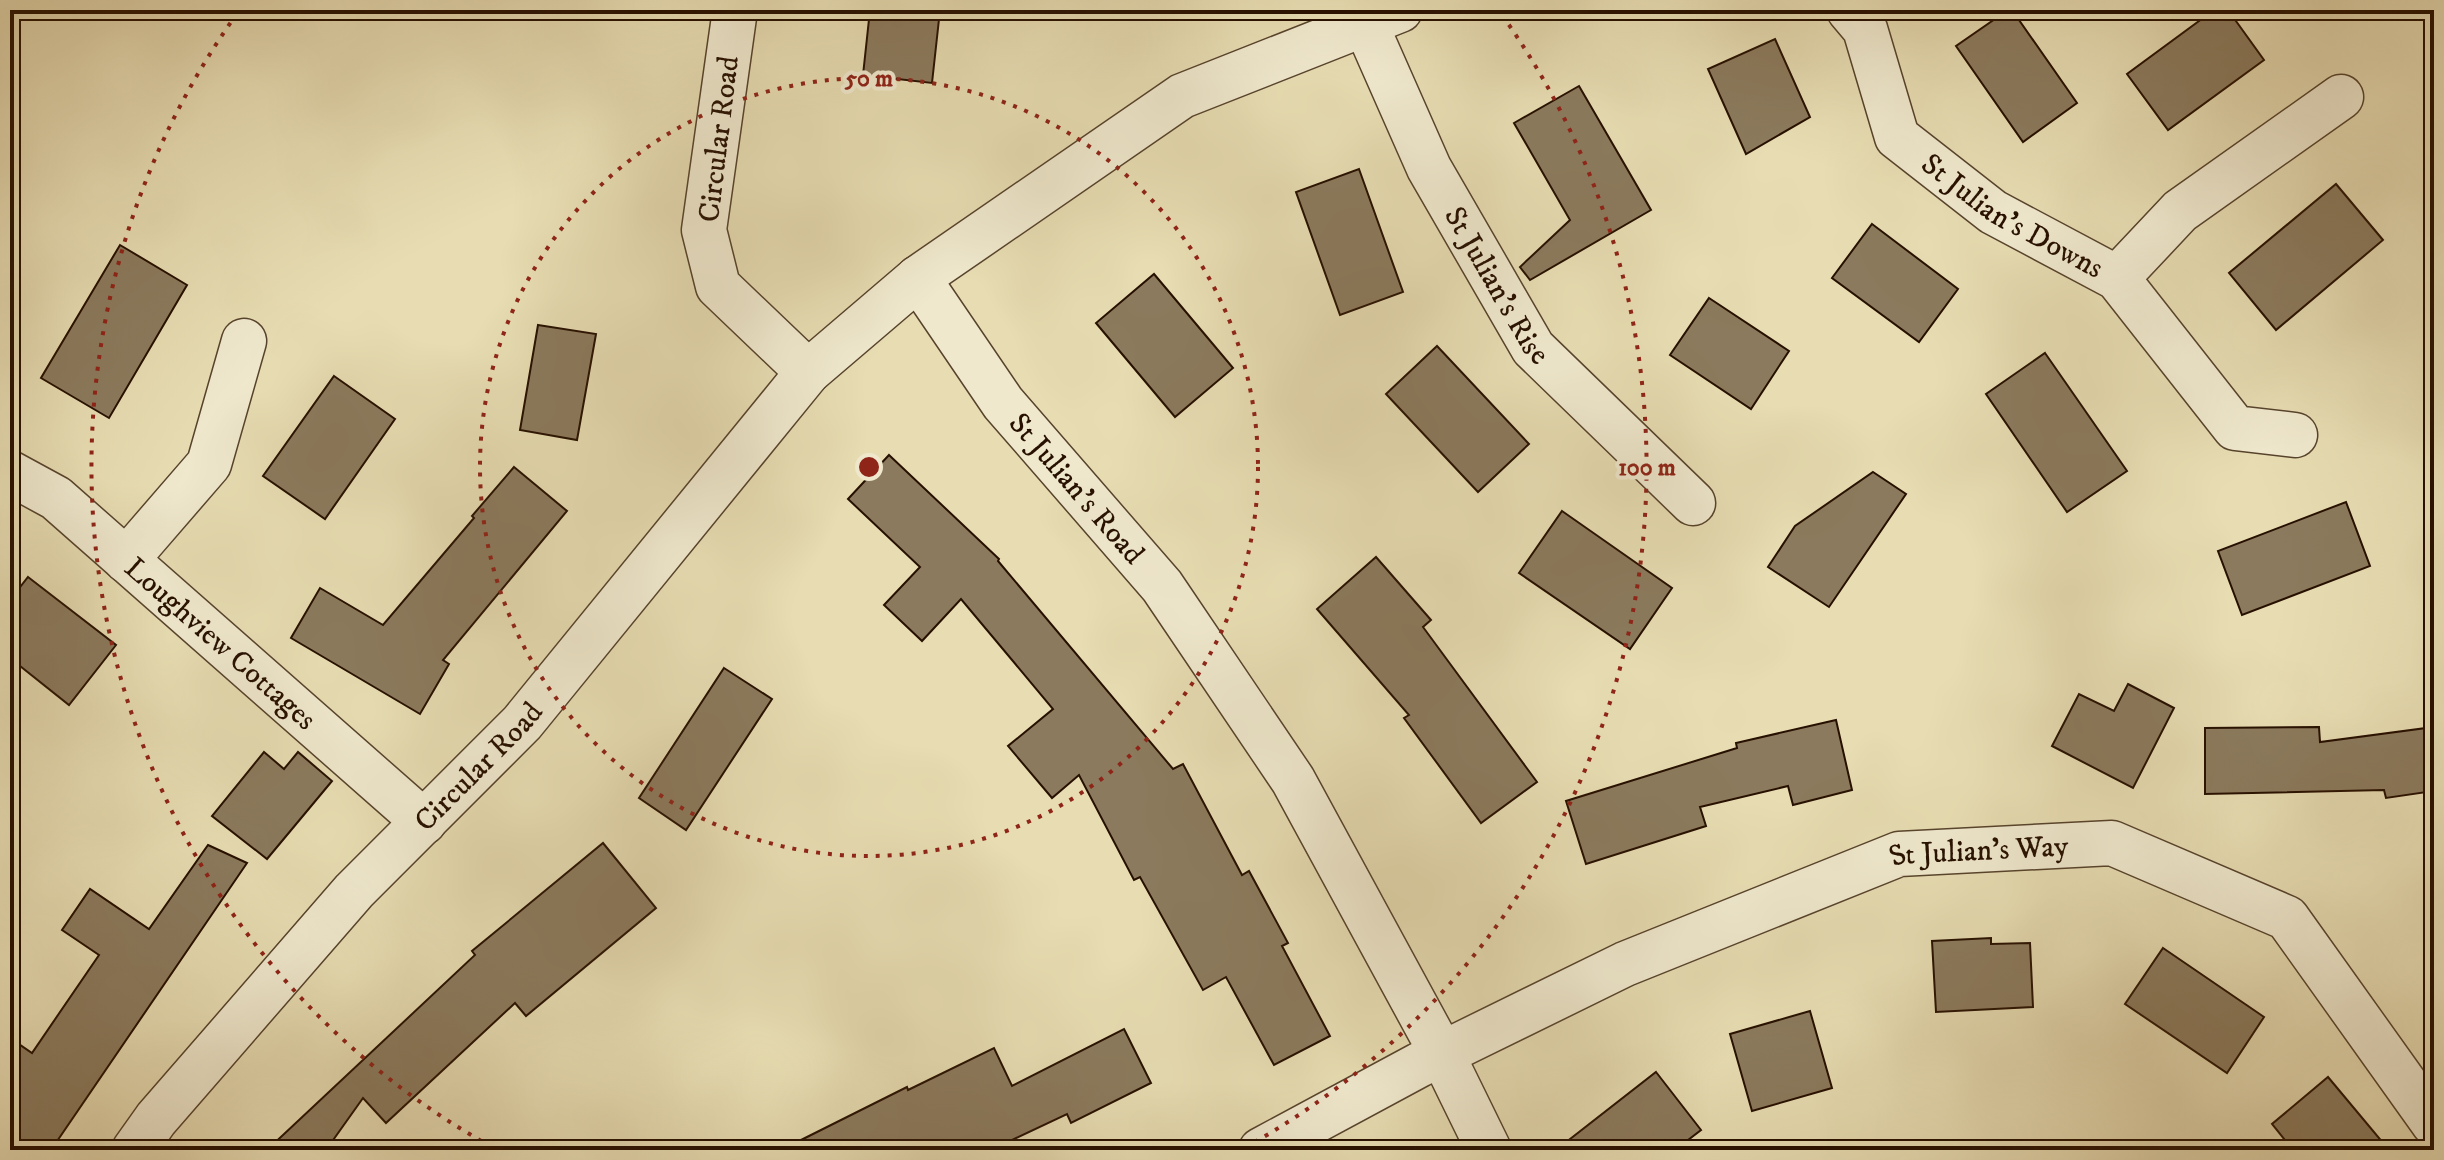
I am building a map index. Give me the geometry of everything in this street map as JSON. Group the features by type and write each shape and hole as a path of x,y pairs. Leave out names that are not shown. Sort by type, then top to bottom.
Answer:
{"street":[{"name":"Circular Road","path":"735,10 704,230 718,286 808,372"},
{"name":"St Julian's Downs","path":"1849,10 1865,29 1897,137 1993,212 2117,278 2235,428 2295,435"},
{"path":"918,278 1182,96 1382,16"},
{"name":"St Julian's Rise","path":"1382,16 1429,168 1533,348 1693,503"},
{"path":"2117,278 2180,211 2341,97"},
{"name":"Circular Road","path":"134,1150 156,1119 354,891 522,723 808,372 918,278"},
{"name":"St Julian's Road","path":"918,278 1003,403 1162,586 1293,780 1442,1054 1489,1150"},
{"path":"126,560 209,464 244,341"},
{"name":"Loughview Cottages","path":"10,473 56,498 424,822"},
{"name":"St Julian's Way","path":"1261,1150 1442,1054 1625,964 1899,854 2112,843 2287,918 2434,1124"}],"building":[{"path":"870,10 940,10 932,83 863,75"},
{"path":"2012,10 2077,103 2023,142 1956,46"},
{"path":"2214,10 2228,10 2264,60 2168,130 2127,74"},
{"path":"1775,39 1810,117 1746,154 1708,69"},
{"path":"1579,86 1651,210 1530,280 1520,267 1570,220 1514,123"},
{"path":"1359,169 1403,292 1340,315 1296,192"},
{"path":"2336,184 2383,240 2276,330 2229,273"},
{"path":"1872,224 1958,289 1919,342 1832,278"},
{"path":"120,245 187,285 109,418 41,378"},
{"path":"1154,274 1233,368 1175,417 1096,323"},
{"path":"1709,298 1789,351 1751,409 1670,355"},
{"path":"538,325 596,334 577,440 520,430"},
{"path":"1437,346 1529,444 1478,492 1386,394"},
{"path":"2045,353 2127,471 2067,512 1986,394"},
{"path":"334,376 395,419 325,519 263,476"},
{"path":"889,455 999,559 1173,769 1183,764 1242,875 1249,871 1288,943 1282,946 1330,1036 1274,1065 1226,977 1203,990 1140,877 1134,880 1079,775 1052,798 1008,746 1053,709 961,599 922,641 884,605 920,567 848,499"},
{"path":"514,467 567,511 443,660 449,664 420,714 291,638 320,588 383,625"},
{"path":"1873,472 1906,494 1829,607 1768,567 1795,526"},
{"path":"2346,502 2370,566 2242,615 2218,551"},
{"path":"1562,511 1672,588 1630,649 1519,573"},
{"path":"1376,557 1431,620 1423,627 1537,782 1481,823 1404,718 1409,715 1317,609"},
{"path":"28,577 116,645 69,705 10,658 10,600"},
{"path":"724,668 772,699 686,830 639,798"},
{"path":"2128,684 2174,708 2133,788 2052,746 2079,694 2114,711"},
{"path":"1836,720 1852,790 1793,805 1788,786 1700,807 1706,826 1586,864 1566,801 1737,748 1736,743"},
{"path":"2319,727 2320,742 2434,727 2434,791 2386,798 2384,790 2205,794 2205,728"},
{"path":"264,752 284,769 298,752 332,781 267,859 212,816"},
{"path":"603,843 656,908 526,1016 515,1003 386,1123 363,1098 326,1150 267,1150 475,955 472,951"},
{"path":"208,845 247,863 51,1150 10,1150 10,1038 32,1053 99,955 62,930 90,889 149,929"},
{"path":"1991,938 1991,944 2030,943 2033,1007 1936,1012 1932,941"},
{"path":"2163,948 2264,1017 2227,1073 2125,1004"},
{"path":"1810,1011 1832,1088 1752,1111 1730,1034"},
{"path":"1124,1029 1151,1083 1071,1123 1067,1114 991,1150 781,1150 907,1087 908,1090 994,1048 1012,1086"},
{"path":"1656,1072 1701,1130 1675,1150 1556,1150"},
{"path":"2328,1077 2389,1150 2293,1150 2272,1124"}]}
